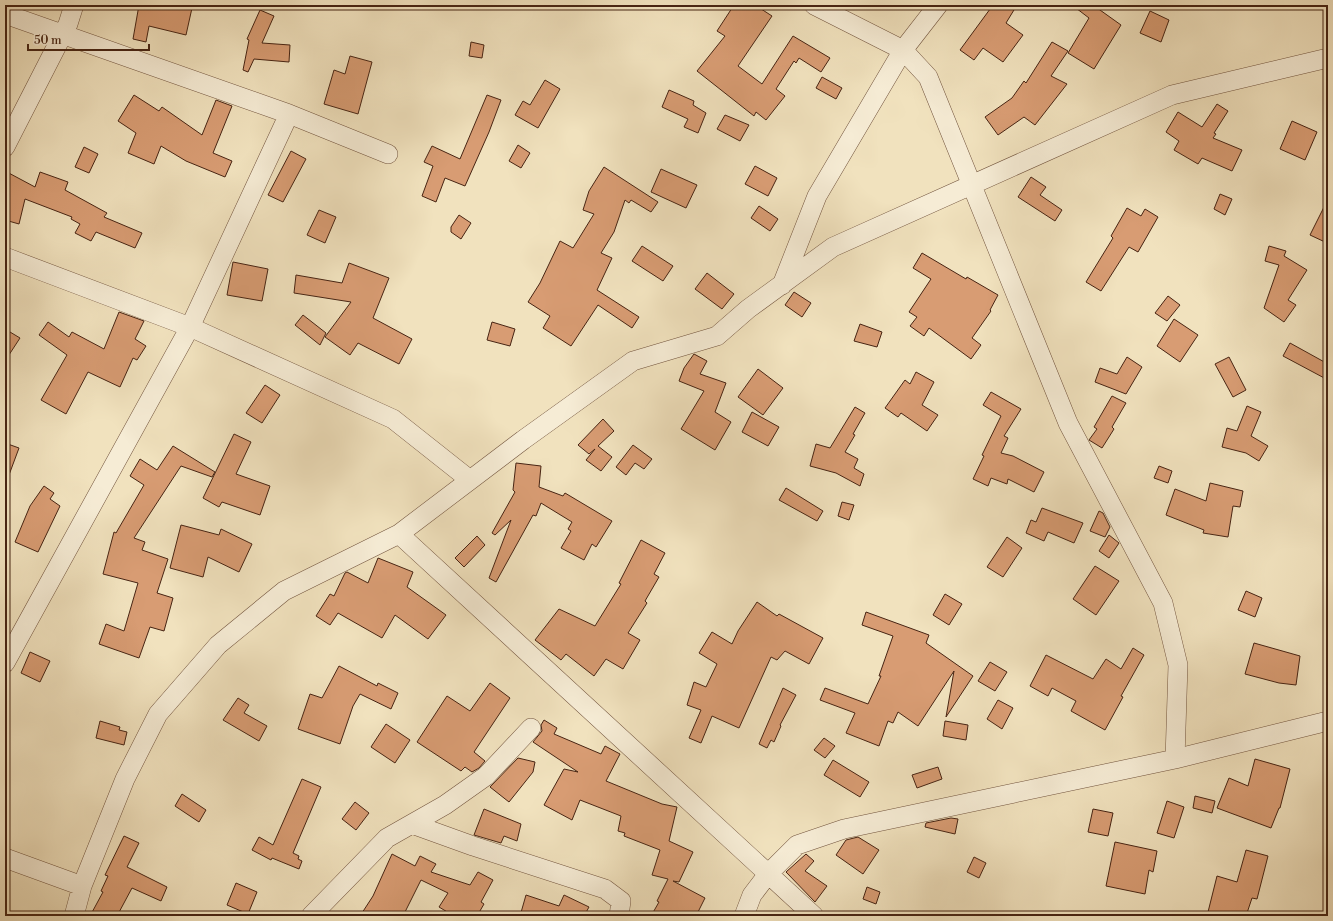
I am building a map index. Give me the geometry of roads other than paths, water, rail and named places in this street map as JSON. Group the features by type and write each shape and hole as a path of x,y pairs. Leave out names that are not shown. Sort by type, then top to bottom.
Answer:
{"street":[{"path":"5,147 63,34 74,5"},
{"path":"814,5 903,50 928,77 973,185 1068,423 1163,603 1178,665 1175,759"},
{"path":"782,285 818,196 903,50 938,5"},
{"path":"5,14 290,114 388,154"},
{"path":"74,916 82,886 125,779 158,714 218,645 284,591 400,534 470,480 633,361 717,336 748,309 833,248 1172,95 1328,58"},
{"path":"5,663 190,327 290,114"},
{"path":"5,257 190,327 393,419 470,480"},
{"path":"400,534 814,916"},
{"path":"744,916 752,895 768,874 797,845 844,829 1175,759 1328,720"},
{"path":"311,916 387,838 445,805 486,776 531,728"},
{"path":"412,824 473,846 605,889 620,901 619,916"},
{"path":"5,858 82,886"}]}
